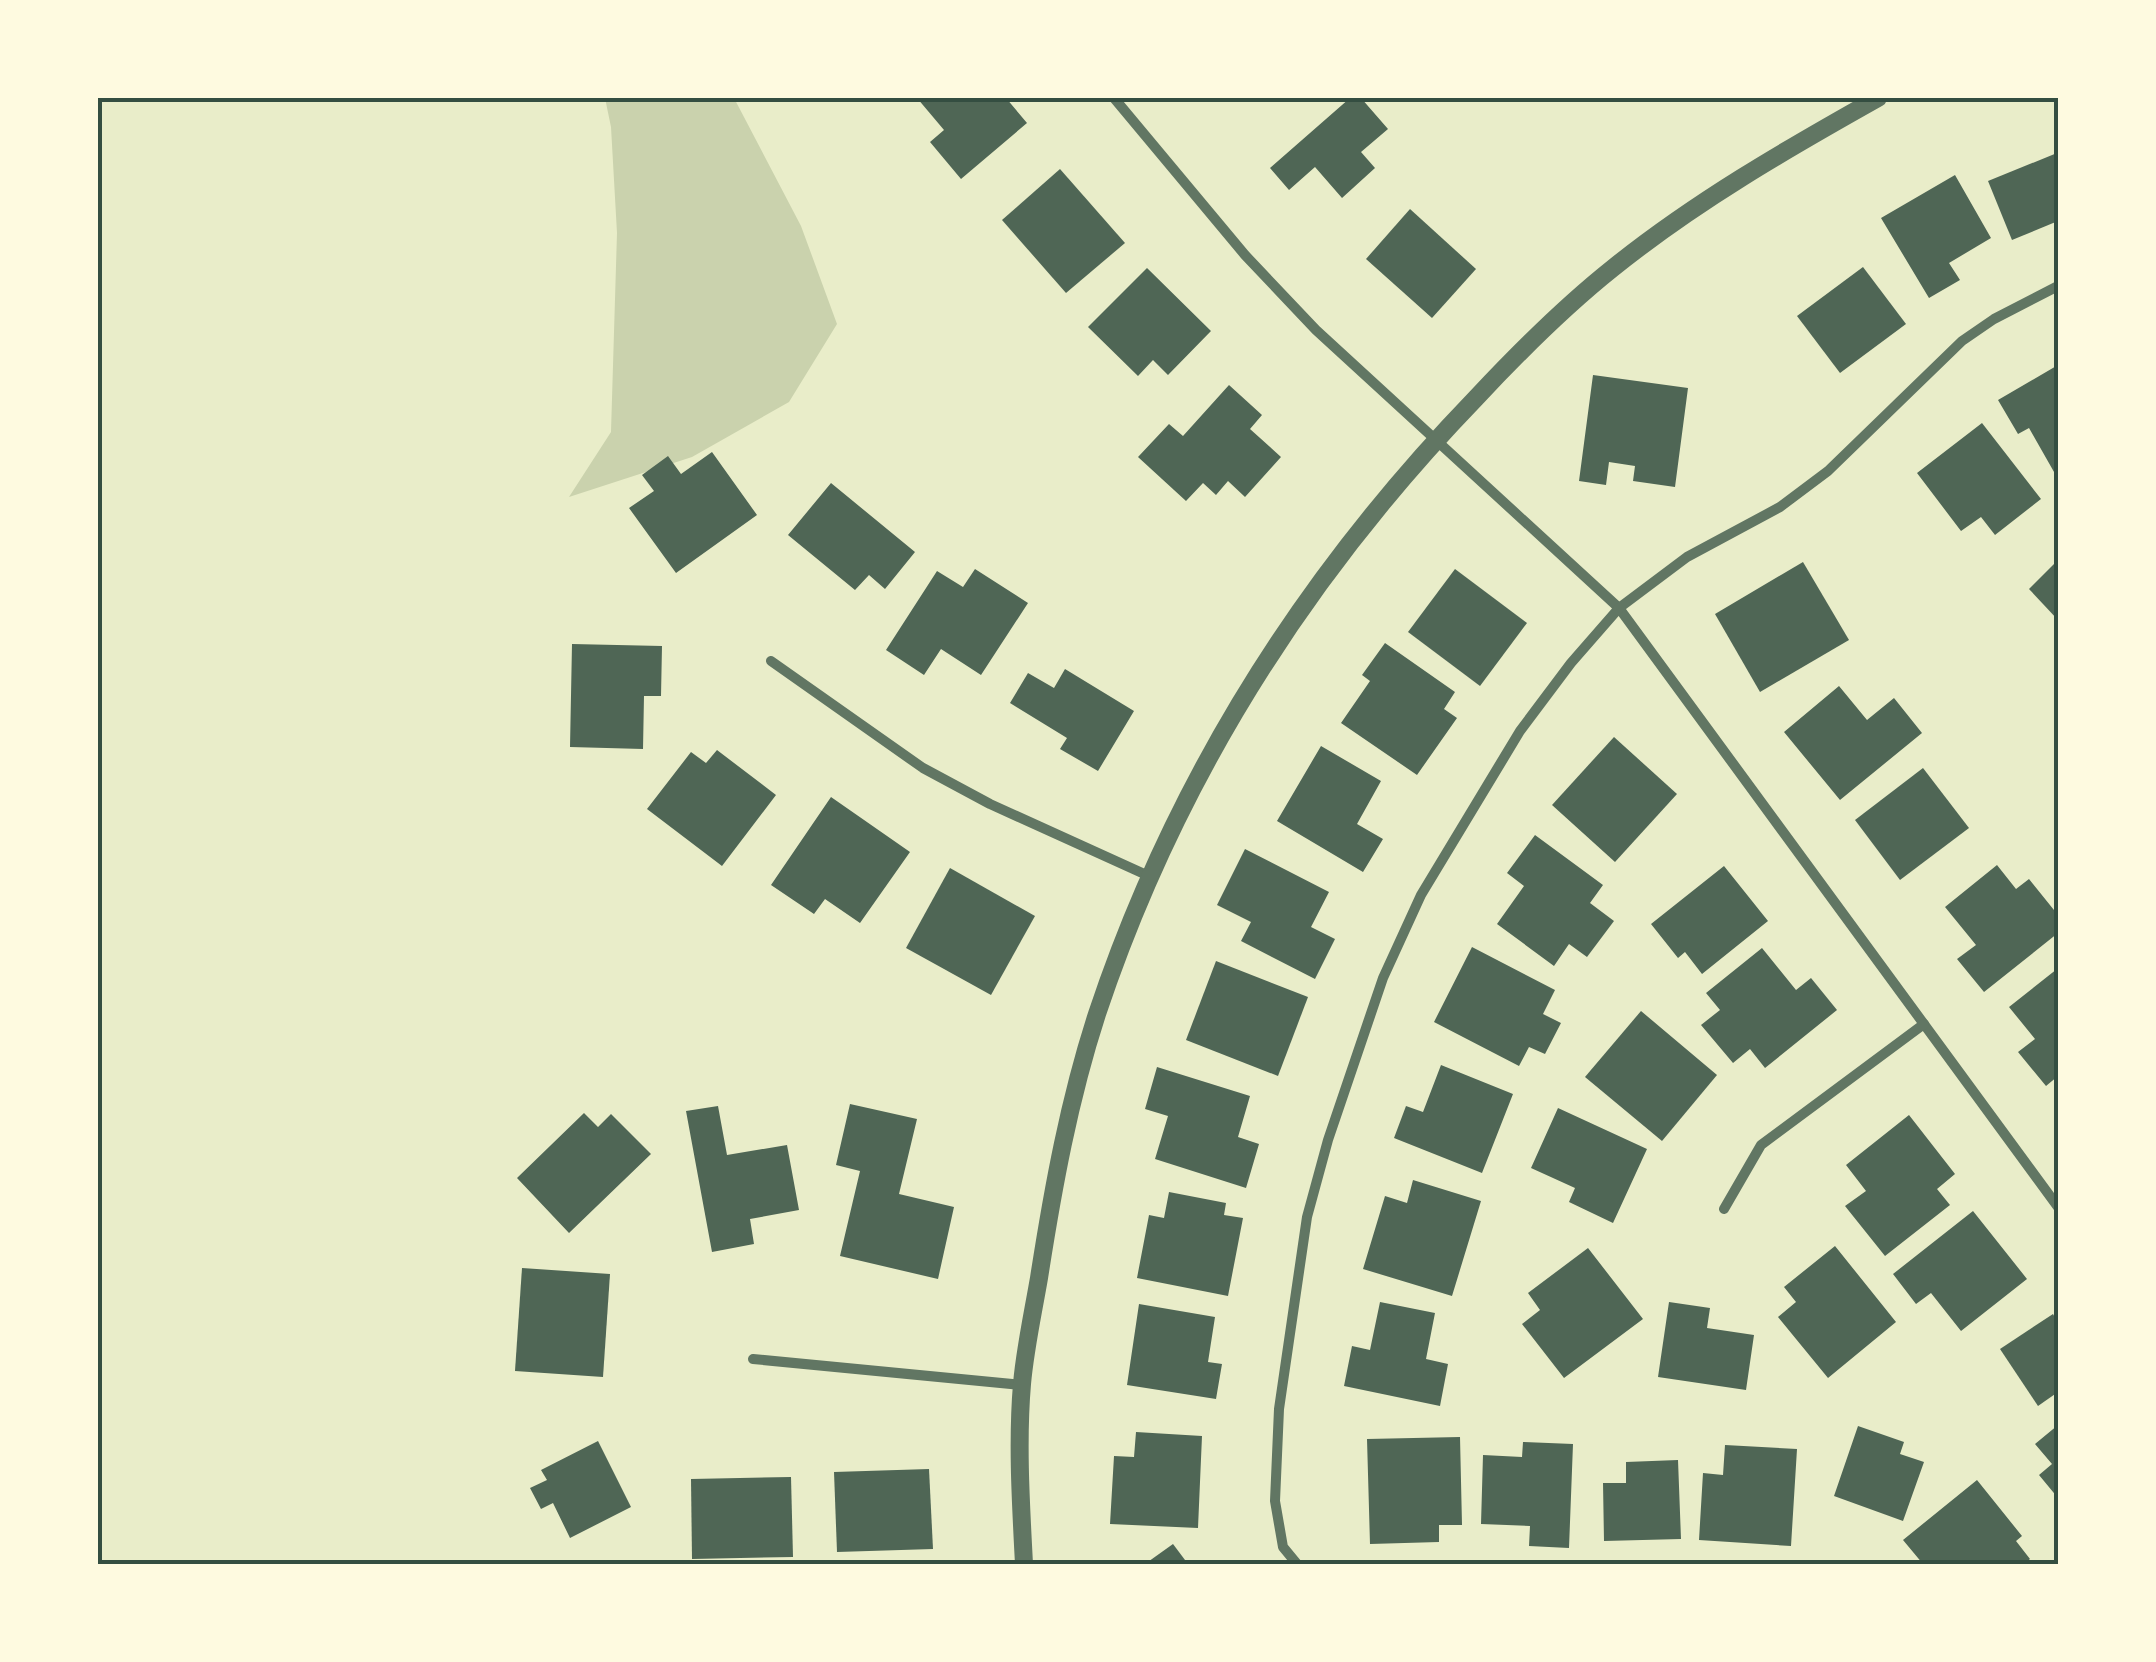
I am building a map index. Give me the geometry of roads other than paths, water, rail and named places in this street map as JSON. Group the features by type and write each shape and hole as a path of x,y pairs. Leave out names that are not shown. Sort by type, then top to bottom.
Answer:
{"street":[{"path":"1114,98 1245,256 1316,330 1619,608 2058,1207"},
{"path":"1024,1564 1022,1386 1064,1130 1098,1013 1151,877 1227,720 1356,531 1435,440 1528,344 1612,269 1695,207 1878,98"},
{"path":"1296,1564 1284,1548 1275,1501 1279,1409 1307,1217 1328,1140 1383,978 1420,895 1520,731 1619,608 1687,557 1780,506 1828,471 1962,340 2058,286"},
{"path":"771,661 923,768 990,804 1151,877"},
{"path":"1724,1209 1761,1144 1924,1024"},
{"path":"753,1359 1022,1386"}]}
